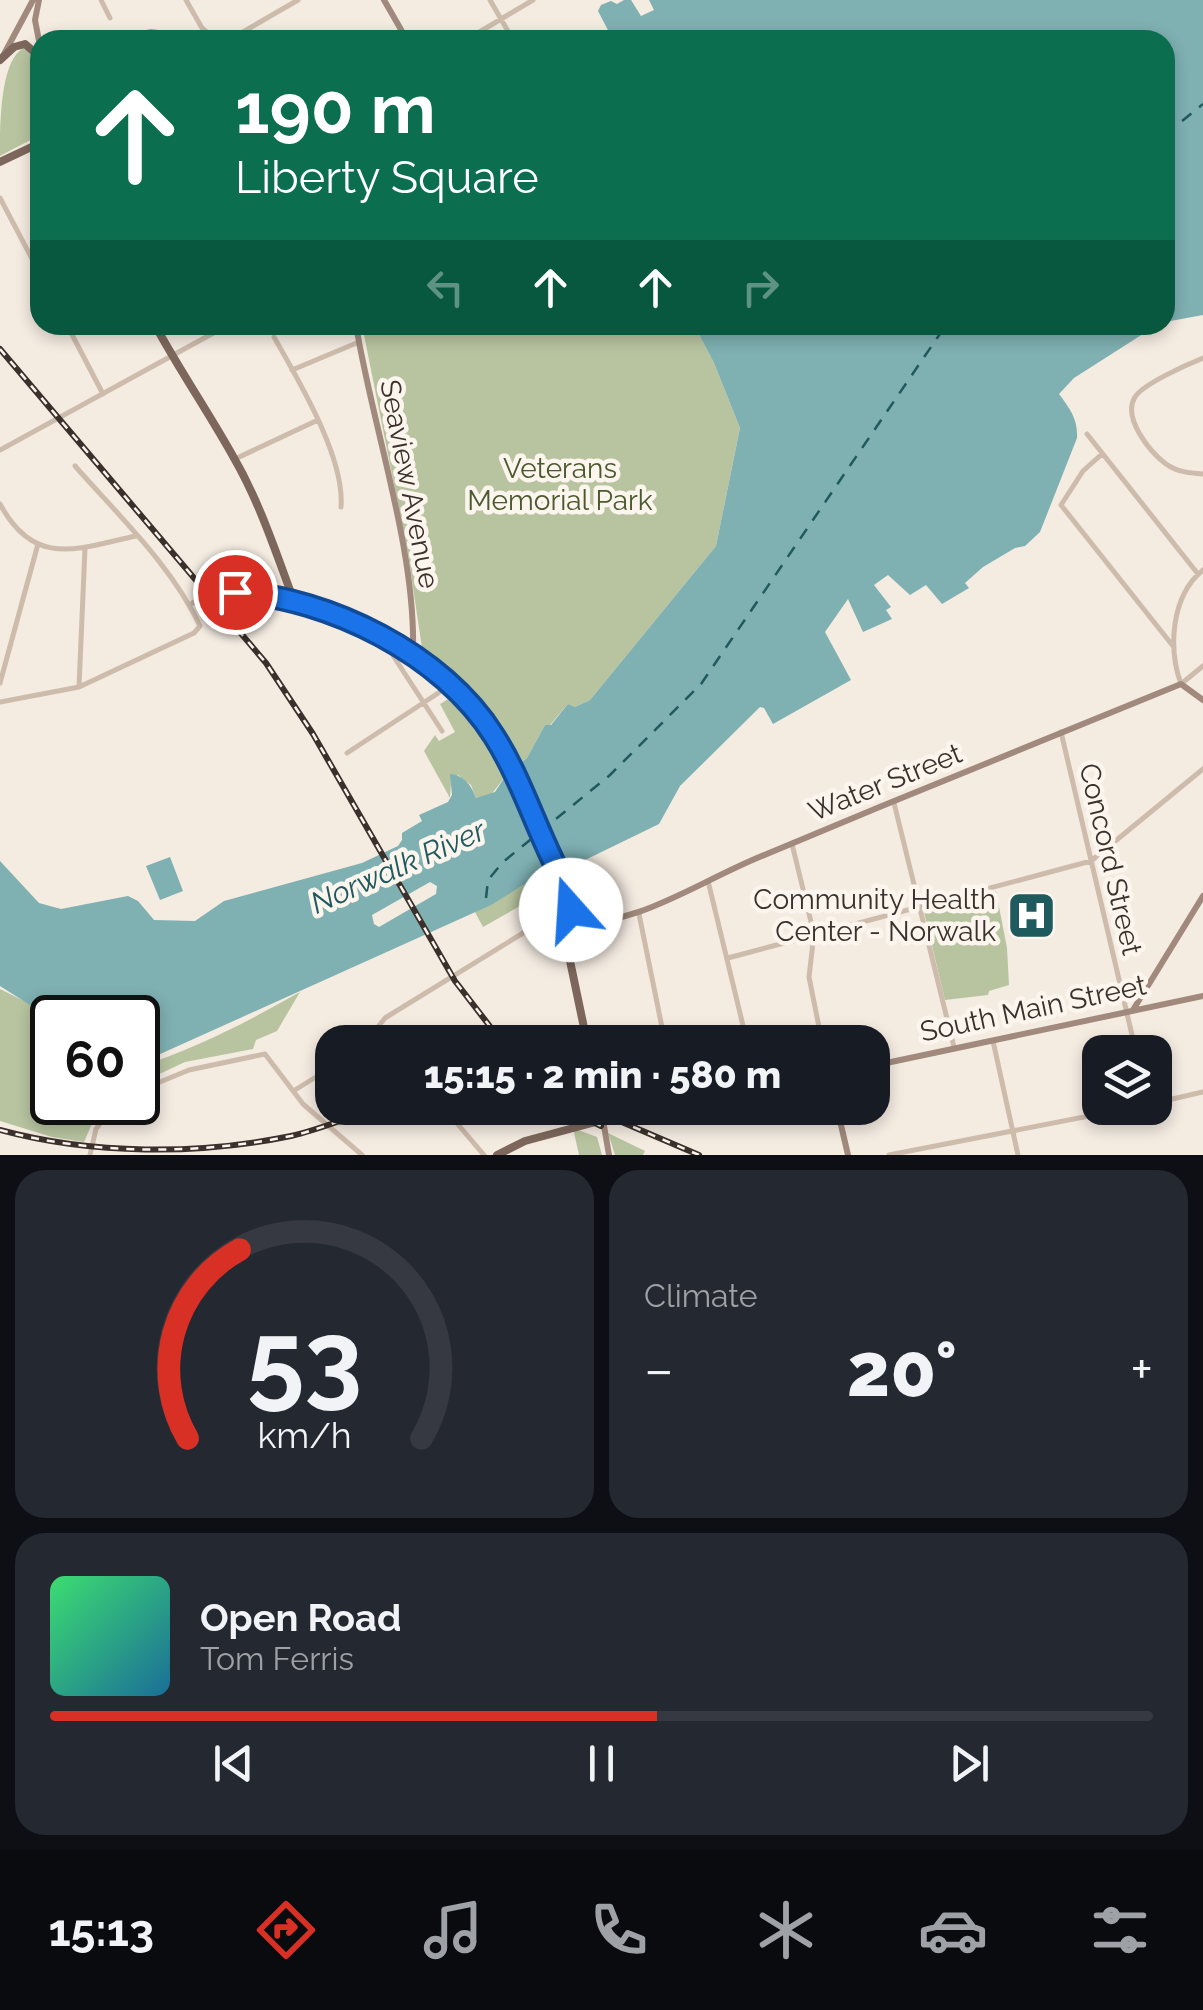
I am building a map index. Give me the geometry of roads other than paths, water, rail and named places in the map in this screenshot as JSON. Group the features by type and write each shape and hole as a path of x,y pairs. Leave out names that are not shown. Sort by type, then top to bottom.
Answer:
{"main road":[{"path":"36,0 37,30"},
{"path":"1,58 36,0"},
{"path":"384,0 401,30"},
{"path":"1,58 25,44 30,48"},
{"path":"0,162 30,148"},
{"path":"160,335 235,459 294,602 379,634 413,653 452,684 493,733 564,884 582,911 606,922"},
{"name":"Seaview Avenue","path":"357,335 407,572 413,653"},
{"path":"1181,684 1203,700"},
{"name":"Water Street","path":"564,925 606,922 639,914 792,844 1181,684"},
{"path":"564,884 564,925 583,1025"},
{"path":"1130,1011 1203,896"},
{"name":"South Main Street","path":"890,1062 1203,996"},
{"path":"497,1155 525,1141 584,1125"},
{"path":"603,1125 609,1155"},
{"path":"842,1125 848,1155"}],"street":[{"path":"101,0 110,18"},
{"path":"186,0 204,30"},
{"path":"244,30 284,3 298,0"},
{"path":"490,0 507,30"},
{"path":"483,30 532,0"},
{"path":"0,198 30,255"},
{"path":"72,335 103,394"},
{"path":"0,450 210,335"},
{"path":"274,338 318,420 336,472 342,506"},
{"path":"292,370 358,342"},
{"path":"1203,358 1145,389 1135,397 1133,405 1137,429 1151,450 1174,468 1203,474"},
{"path":"235,459 318,420"},
{"path":"1087,434 1200,572 1178,613 1173,646 1181,684 1203,666"},
{"path":"1102,454 1083,470 1060,505 1173,646"},
{"path":"0,702 80,688 194,633 200,626 190,605 75,466"},
{"path":"0,504 8,520 38,544 64,551 136,536"},
{"path":"0,525 8,520"},
{"path":"0,684 38,544"},
{"path":"80,688 84,548"},
{"path":"190,605 235,592 294,602"},
{"path":"379,634 442,731"},
{"path":"346,753 452,684"},
{"name":"Concord Street","path":"1061,732 1134,1035"},
{"path":"728,958 1092,861 1203,768"},
{"path":"894,803 954,1047"},
{"path":"792,844 814,934 810,992 818,1025"},
{"path":"708,881 743,1025"},
{"path":"639,914 662,1025"},
{"path":"380,1025 528,930 564,925"},
{"path":"992,1040 1018,1155"},
{"path":"160,1083 204,1066 266,1054 319,1120 362,1155"},
{"path":"295,1090 315,1078"},
{"path":"1172,1098 1203,1092"},
{"path":"889,1155 1082,1117"},
{"path":"90,1155 99,1125"},
{"path":"458,1125 484,1155"}],"water":[{"path":"631,0 641,16 654,10 649,0 1203,0 1203,315 1175,320 1175,30 608,30 598,11 611,1 617,4"},
{"name":"Norwalk River","path":"699,335 1141,335 1074,378 1059,394 1075,420 1077,438 1040,532 1025,546 983,567 965,583 969,588 942,604 926,585 910,595 888,575 874,585 891,607 886,610 892,619 863,632 848,599 825,632 851,680 773,724 760,707 680,786 659,824 583,861 586,869 571,871 555,884 523,885 491,905 160,1054 160,995 30,995 30,1005 0,986 0,861 39,903 61,909 128,896 138,901 154,920 195,921 224,901 362,863 398,846 402,833 422,821 419,815 448,802 452,795 450,774 464,779 476,798 495,792 506,775 527,758 545,725 551,725 568,704 575,707 590,700 716,546 740,428"},
{"path":"170,857 183,891 160,900 146,866"}],"railway":[{"path":"0,349 266,663 313,734 455,981 489,1025"},
{"path":"0,1130 71,1144 145,1150 256,1142 329,1125"},
{"path":"629,1125 699,1155"}],"place":[{"name":"Community Health Center - Norwalk","path":"1031,915"}],"park label":[{"name":"Veterans Memorial Park","path":"560,484"}]}
